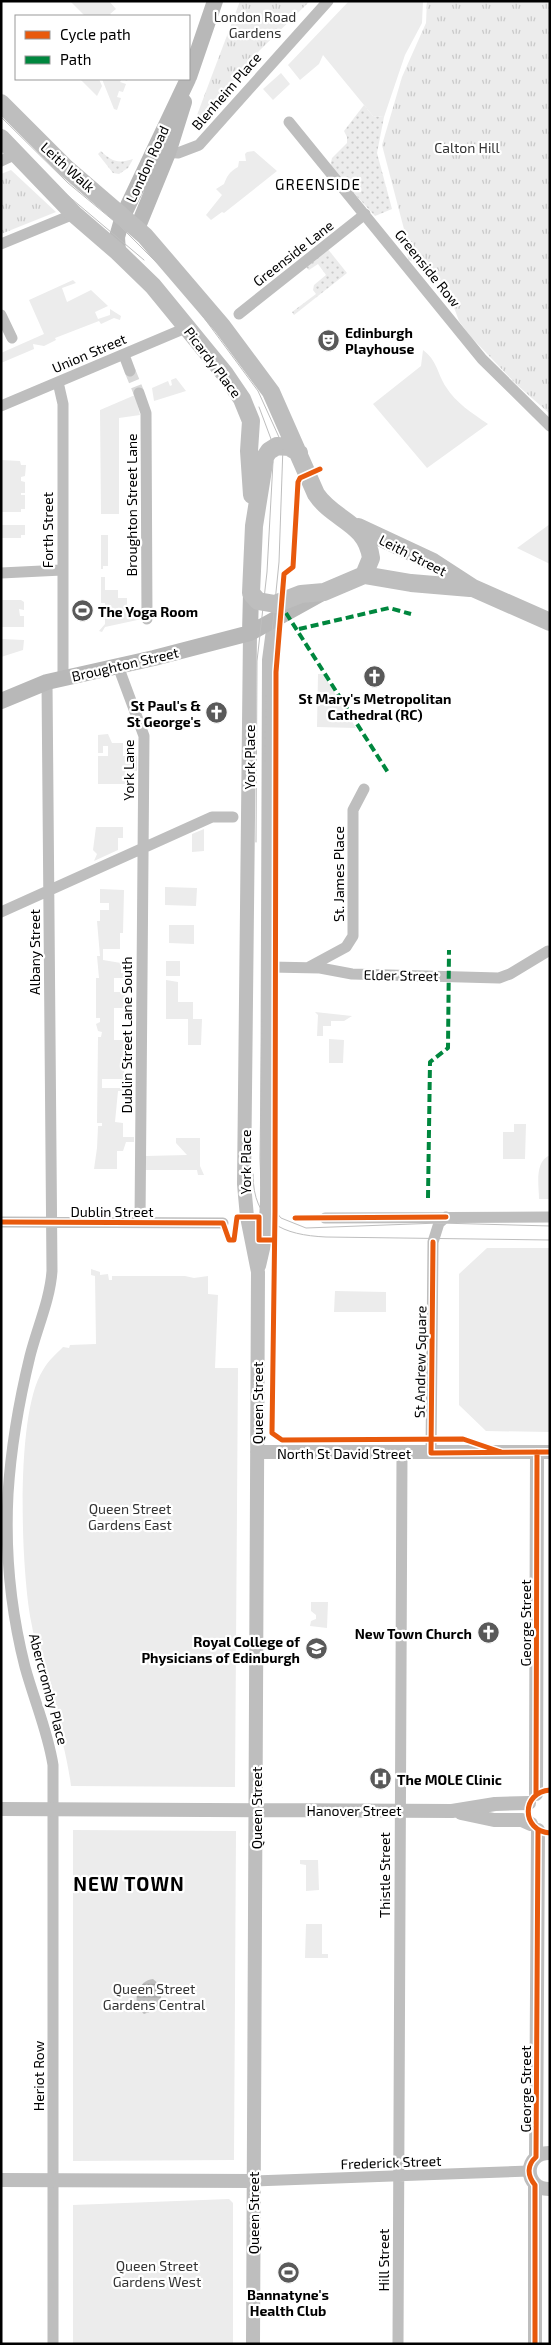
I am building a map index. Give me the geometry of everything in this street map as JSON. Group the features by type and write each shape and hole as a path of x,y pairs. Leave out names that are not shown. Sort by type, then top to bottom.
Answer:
{"main road":[{"name":"London Road","path":"190,72 215,1"},
{"name":"London Road","path":"118,252 117,237 123,216 182,116 188,80"},
{"name":"Leith Walk","path":"1,103 66,168 138,229"},
{"name":"Leith Walk","path":"1,138 8,158 118,252"},
{"name":"London Road","path":"138,229 161,151"},
{"name":"Picardy Place","path":"138,229 160,251 193,290 271,392 316,494 322,503 353,525 364,536 370,549 370,564 364,576"},
{"name":"Picardy Place","path":"118,252 153,286 188,327 225,374 248,411 254,526"},
{"name":"Picardy Place","path":"250,633 254,526 264,462 269,451 277,446 293,448 299,453"},
{"name":"Leith Street","path":"353,525 433,562 473,588 550,622"},
{"name":"Leith Street","path":"364,576 415,584 473,588"},
{"path":"250,633 324,592 364,576"},
{"path":"251,593 258,601 269,604 301,594 324,592"},
{"name":"Broughton Street","path":"1,701 55,680 250,633"}],"street":[{"name":"Blenheim Place","path":"161,151 188,150 204,140 328,1"},
{"name":"Greenside Row","path":"289,122 482,359 550,426"},
{"path":"1,244 74,214"},
{"name":"Greenside Lane","path":"239,314 365,214"},
{"path":"1,314 12,338"},
{"name":"Union Street","path":"1,406 188,327"},
{"path":"124,355 130,371"},
{"name":"Forth Street","path":"55,680 62,570 63,404 58,382"},
{"name":"Broughton Street Lane","path":"139,393 146,414 147,618"},
{"path":"1,573 62,570"},
{"name":"York Place","path":"258,1272 265,1240 267,1201 270,967 269,660 273,630 279,617"},
{"name":"York Place","path":"250,633 244,1184 247,1217 258,1272"},
{"name":"York Lane","path":"118,666 144,736 143,849"},
{"name":"Albany Street","path":"51,1222 49,892 55,680"},
{"name":"St. James Place","path":"309,967 346,947 353,936 353,810 364,789"},
{"path":"1,912 212,817 233,817"},
{"name":"Dublin Street Lane South","path":"140,1222 143,849"},
{"name":"Elder Street","path":"247,966 309,967 352,974 500,978 548,951"},
{"name":"St Andrew Square","path":"431,1452 433,1242 439,1223 446,1217"},
{"path":"325,1218 550,1217"},
{"name":"Dublin Street","path":"1,1222 223,1223"},
{"name":"Abercromby Place","path":"51,1222 51,1283 31,1353 16,1419 4,1515 16,1620 26,1670 51,1753 53,1809"},
{"name":"Queen Street","path":"253,2344 258,1272"},
{"name":"North St David Street","path":"257,1452 402,1454 431,1452"},
{"path":"431,1452 543,1452"},
{"name":"George Street","path":"529,2171 531,2163 536,2157 540,1828 528,1815 538,1795 543,1452"},
{"name":"Thistle Street","path":"398,2177 402,1454"},
{"name":"Hanover Street","path":"256,1810 452,1811 538,1795"},
{"path":"1,1809 256,1810"},
{"name":"Heriot Row","path":"53,1809 53,2344"},
{"name":"Hanover Street","path":"452,1811 494,1820 522,1820 540,1828"},
{"path":"536,2157 550,2153"},
{"path":"529,2171 535,2185 535,2344"},
{"name":"Frederick Street","path":"253,2181 529,2171"},
{"name":"Hill Street","path":"398,2177 398,2344"},
{"path":"1,2180 253,2181"},
{"path":"535,2185 550,2189"}],"green space":[{"path":"70,1 109,1 116,9 111,15 84,15"},
{"name":"London Road Gardens","path":"240,1 310,1 260,50 195,126 194,123"},
{"path":"349,1 423,1 422,23 405,55 384,117 373,116 323,55 319,64 300,80 288,65"},
{"name":"Calton Hill","path":"427,1 550,1 550,414 516,384 470,336 459,321 446,286 418,262 408,260 405,233 382,145 402,77 426,23"},
{"path":"281,73 290,84 273,100 263,89"},
{"path":"81,80 99,80 102,86 97,96"},
{"path":"102,80 121,80 120,82 126,84 123,92 119,91 117,97 121,98 117,110 114,109"},
{"path":"364,105 373,116 384,117 377,153 392,209 375,216 330,167 332,158 347,143 344,131"},
{"path":"101,151 115,161 133,159 128,168 119,174 113,173 98,154"},
{"path":"254,151 277,171 224,213 222,212 211,220 206,215 222,195 216,189 224,184 229,174 238,167 239,161 246,161 245,154 247,152"},
{"path":"11,170 56,212 1,234 1,174"},
{"path":"327,248 347,273 294,315 292,312 316,294 313,290 314,285 326,275 318,264 309,270 305,266"},
{"path":"73,280 76,283 62,288 67,302 91,290 108,306 95,312 98,319 110,315 110,309 121,316 120,320 114,318 101,324 99,321 55,338 56,340 44,346 33,344 34,349 1,363 1,353 44,334 29,300"},
{"path":"423,350 434,362 443,382 455,398 488,424 427,468 373,404 421,366"},
{"path":"176,378 186,391 154,401 152,388 168,381 170,386 172,385 171,380"},
{"path":"135,395 140,415 119,418 119,514 101,514 100,410"},
{"path":"1,460 20,461 21,465 26,465 25,476 21,477 21,481 25,482 25,493 21,493 21,495 25,495 25,509 21,509 21,512 1,512"},
{"path":"550,524 550,564 517,548"},
{"path":"1,525 25,525 25,535 21,535 21,538 1,538"},
{"path":"101,535 108,535 108,566 103,566 103,569 101,569"},
{"path":"101,577 105,577 105,590 118,590 118,598 127,598 127,616 142,615 142,619 105,627 102,632 99,631 105,624 105,603 101,603"},
{"path":"1,600 21,600 24,602 24,610 19,609 20,616 24,616 24,627 1,627"},
{"path":"1,639 24,640 23,650 1,657"},
{"path":"318,674 323,674 356,728 317,727"},
{"path":"108,734 112,743 123,743 123,756 137,756 137,771 129,771 129,784 98,784 98,756 108,756 108,746 103,746 103,753 98,753 98,735"},
{"path":"96,827 123,827 123,838 118,838 118,850 94,861 97,854 93,850"},
{"path":"204,829 204,851 192,852 192,834"},
{"path":"165,887 197,888 196,906 165,905"},
{"path":"100,889 124,890 123,933 120,933 120,949 103,949 103,960 121,963 121,973 126,973 126,978 114,978 114,992 125,992 125,1008 114,1008 114,1040 124,1040 124,1079 102,1079 102,1088 124,1088 124,1091 118,1091 115,1122 123,1123 123,1137 134,1137 134,1142 126,1142 123,1151 117,1151 117,1169 94,1169 98,1126 102,1126 102,1123 97,1123 98,1037 101,1037 102,1032 98,1031 96,1024 100,1022 100,1018 96,1018 96,978 99,978 97,956 100,956 97,921 100,921 100,910 109,910 109,903 100,903"},
{"path":"169,925 194,925 194,944 169,943"},
{"path":"166,961 180,961 180,976 166,976"},
{"path":"166,980 178,982 178,1002 193,1002 193,1019 202,1019 201,1045 188,1045 188,1019 166,1019"},
{"path":"315,1012 352,1016 344,1021 331,1021 331,1026 323,1026 323,1036 317,1036 318,1015"},
{"path":"329,1039 344,1040 343,1063 329,1063"},
{"path":"514,1124 526,1124 525,1159 503,1159 503,1132 514,1132"},
{"path":"176,1138 200,1138 200,1166 204,1175 198,1175 197,1170 146,1170 146,1156 187,1155 176,1143"},
{"path":"550,1155 550,1199 539,1199 539,1168 545,1158"},
{"path":"487,1248 550,1248 550,1432 486,1431 459,1405 459,1274"},
{"name":"Queen Street Gardens East","path":"91,1269 100,1272 100,1275 108,1274 109,1280 112,1280 112,1276 185,1276 194,1278 208,1276 208,1294 218,1295 215,1368 238,1368 235,1787 71,1786 58,1724 35,1642 27,1597 23,1530 24,1455 34,1391 43,1370 63,1347 69,1348 70,1345 96,1344 95,1276 91,1275"},
{"path":"335,1291 386,1292 386,1312 334,1312"},
{"path":"311,1602 328,1602 327,1628 310,1626 311,1621 316,1619 316,1615 311,1611"},
{"name":"Queen Street Gardens Central","path":"73,1830 236,1831 234,2160 73,2161"},
{"path":"300,1860 318,1860 319,1890 306,1891 306,1865 300,1864"},
{"path":"306,1924 322,1924 322,1954 328,1954 328,1958 305,1958"},
{"name":"Queen Street Gardens West","path":"229,2199 233,2203 233,2344 73,2344 73,2205"}],"shaded area":[{"path":"153,1979 161,1986 161,2000 155,2010 144,2014 138,2009 138,1990 148,1980"}],"tunnel":[{"path":"130,371 139,393"}],"tram line":[{"path":"1,117 68,183 120,226 165,271 196,307 258,391 283,446 279,562 266,692 261,1186 271,1206 281,1218 306,1228 439,1223 550,1226"},
{"path":"1,128 66,194 144,260"},
{"path":"256,842 257,661 267,572 273,462 271,439 259,407"},
{"path":"253,1174 254,1191 258,1204 265,1215 273,1223 296,1233 326,1237 550,1240"}],"marked path":[{"path":"299,629 389,608 411,614"},
{"path":"286,613 389,774"},
{"path":"428,1198 430,1062 448,1048 449,950"}],"cycle path":[{"path":"320,469 300,478 298,482 293,567 284,574 276,672 275,1212 272,1433 282,1440 463,1439 501,1452"},
{"path":"1,1222 223,1223 229,1240 234,1240 237,1217 259,1217 259,1240 274,1240"},
{"path":"295,1218 446,1217"},
{"path":"431,1453 433,1242"},
{"path":"536,1794 537,1452"},
{"path":"431,1453 550,1452"},
{"path":"550,1790 540,1792 534,1797 528,1811 534,1826 540,1831 550,1833"},
{"path":"535,2344 535,2185 529,2170 531,2163 536,2157 538,1830"}],"place":[{"name":"Edinburgh Playhouse","path":"329,340"},
{"name":"The Yoga Room","path":"82,611"},
{"name":"St Mary's Metropolitan Cathedral (RC)","path":"375,676"},
{"name":"St Paul's & St George's","path":"217,713"},
{"name":"New Town Church","path":"488,1633"},
{"name":"Royal College of Physicians of Edinburgh","path":"316,1649"},
{"name":"The MOLE Clinic","path":"381,1779"},
{"name":"Bannatyne's Health Club","path":"288,2272"}],"district":[{"name":"GREENSIDE","path":"318,184"},
{"name":"NEW TOWN","path":"129,1883"}]}
